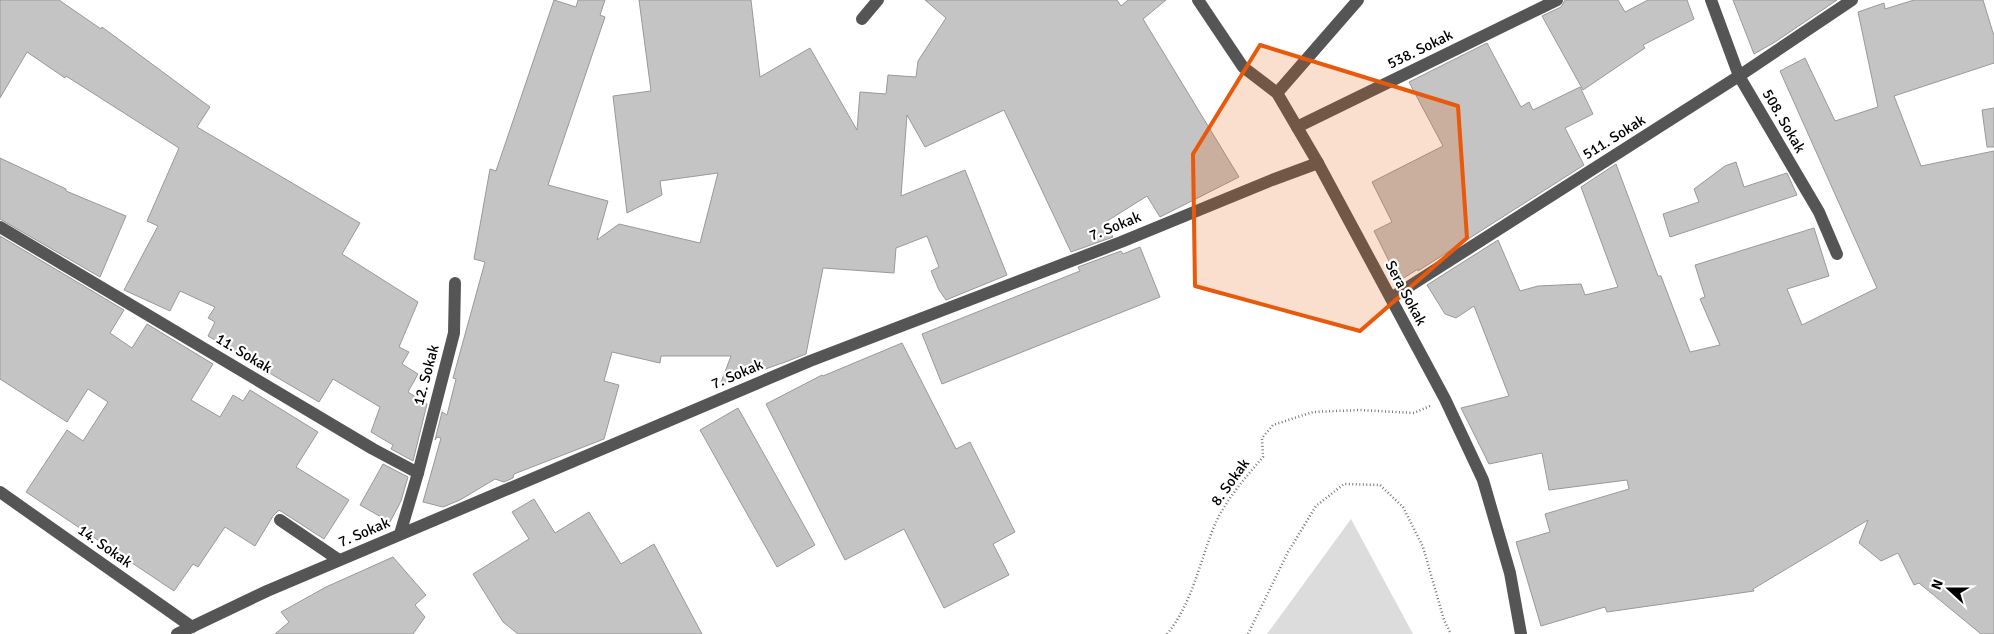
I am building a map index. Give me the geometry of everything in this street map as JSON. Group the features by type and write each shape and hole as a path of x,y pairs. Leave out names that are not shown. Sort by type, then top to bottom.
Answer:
{"street":[{"path":"862,19 878,0"},
{"name":"Sera Sokak","path":"1198,0 1244,67 1277,93 1318,163 1445,399 1483,480 1510,573 1521,634"},
{"path":"1277,93 1358,0"},
{"name":"538. Sokak","path":"1297,127 1557,0"},
{"name":"508. Sokak","path":"1711,0 1739,76 1819,212 1837,254"},
{"name":"511. Sokak","path":"1391,298 1739,76 1851,0"},
{"name":"7. Sokak","path":"178,634 267,591 810,361 1120,242 1318,163"},
{"name":"11. Sokak","path":"0,228 418,474"},
{"name":"12. Sokak","path":"418,474 454,333 455,284"},
{"path":"400,534 418,474"},
{"name":"14. Sokak","path":"0,492 192,627"},
{"path":"280,520 340,560"}],"path":[{"name":"8. Sokak","path":"1167,634 1179,620 1217,521 1235,489 1263,457 1262,438 1273,425 1313,412 1360,410 1414,413 1445,399"},
{"path":"1248,634 1288,552 1316,506 1344,484 1380,484 1403,507 1423,546 1444,620 1451,634"}],"highlighted area":[{"path":"1260,45 1458,106 1467,238 1360,331 1195,286 1193,154"}],"shaded area":[{"path":"1351,519 1413,634 1267,634"}],"building":[{"path":"0,0 59,0 101,29 102,27 210,107 197,127 360,223 342,254 418,302 399,347 409,352 402,364 418,374 408,392 427,404 413,461 391,449 393,445 371,432 380,407 333,379 319,402 208,336 215,322 208,318 215,307 180,291 170,311 124,290 158,226 147,221 179,148 66,76 65,78 27,52 0,98"},
{"path":"554,0 576,7 578,0 605,0 600,15 605,17 548,185 608,201 597,240 619,224 700,243 718,173 660,181 662,195 627,213 613,96 651,91 639,0 751,0 760,77 810,48 857,130 860,92 886,94 888,75 916,77 918,61 946,18 925,0 1117,0 1121,6 1128,0 1166,0 1143,19 1239,177 1160,217 1147,196 1104,223 1113,237 1071,252 1004,110 925,147 907,115 901,196 965,170 1007,275 946,300 939,290 931,271 939,267 927,236 896,248 894,273 823,268 806,354 720,385 731,356 661,356 660,363 612,352 604,381 619,385 604,439 514,474 513,478 504,482 495,479 460,500 443,507 423,502 441,438 437,437 435,440 442,412 447,415 456,379 453,378 485,262 474,259 490,169 496,171"},
{"path":"1565,0 1618,0 1625,12 1648,0 1687,0 1694,19 1643,45 1645,48 1583,90 1542,16 1561,7"},
{"path":"1733,0 1837,0 1754,54"},
{"path":"1914,0 1983,0 1994,36 1994,63 1894,96 1921,166 1994,151 1994,634 1981,634 1919,583 1914,585 1898,553 1881,561 1859,543 1868,520 1753,589 1754,591 1607,612 1605,607 1541,626 1516,542 1550,532 1545,514 1629,489 1627,480 1549,490 1542,453 1489,464 1461,408 1509,396 1474,306 1456,318 1445,314 1427,285 1498,240 1520,291 1538,286 1581,284 1585,295 1618,287 1581,187 1616,164 1658,276 1661,276 1690,352 1720,345 1700,299 1705,297 1695,265 1814,228 1829,276 1787,289 1802,325 1877,288 1780,71 1805,58 1835,121 1878,107 1858,12 1884,3 1885,9"},
{"path":"1487,43 1521,107 1529,102 1533,110 1580,87 1593,114 1565,128 1584,165 1418,271 1418,269 1399,281 1374,231 1392,222 1372,182 1443,146 1409,82"},
{"path":"1994,108 1994,147 1987,147 1982,110"},
{"path":"0,158 66,189 66,191 126,216 100,277 0,219"},
{"path":"1736,162 1744,187 1787,173 1797,195 1670,237 1663,214 1699,202 1694,189 1725,166"},
{"path":"0,236 124,310 110,333 132,348 147,324 213,364 191,400 220,417 233,395 243,401 250,390 318,432 296,467 349,500 324,539 279,510 273,516 255,546 225,527 198,567 193,564 174,591 26,492 67,430 83,441 108,402 88,389 67,422 0,379"},
{"path":"1140,247 1160,297 942,384 922,334 1080,271 1078,267 1121,251 1123,254"},
{"path":"902,343 956,449 970,442 1015,532 993,544 1009,575 944,608 904,529 845,560 766,404 822,375"},
{"path":"738,408 815,545 777,567 700,430"},
{"path":"383,464 408,477 401,501 390,522 360,505"},
{"path":"534,499 555,533 589,512 621,564 654,544 702,634 518,634 503,622 473,574 529,539 512,512"},
{"path":"393,557 426,595 415,605 425,617 413,634 275,634 289,622 281,612 326,587"}]}
